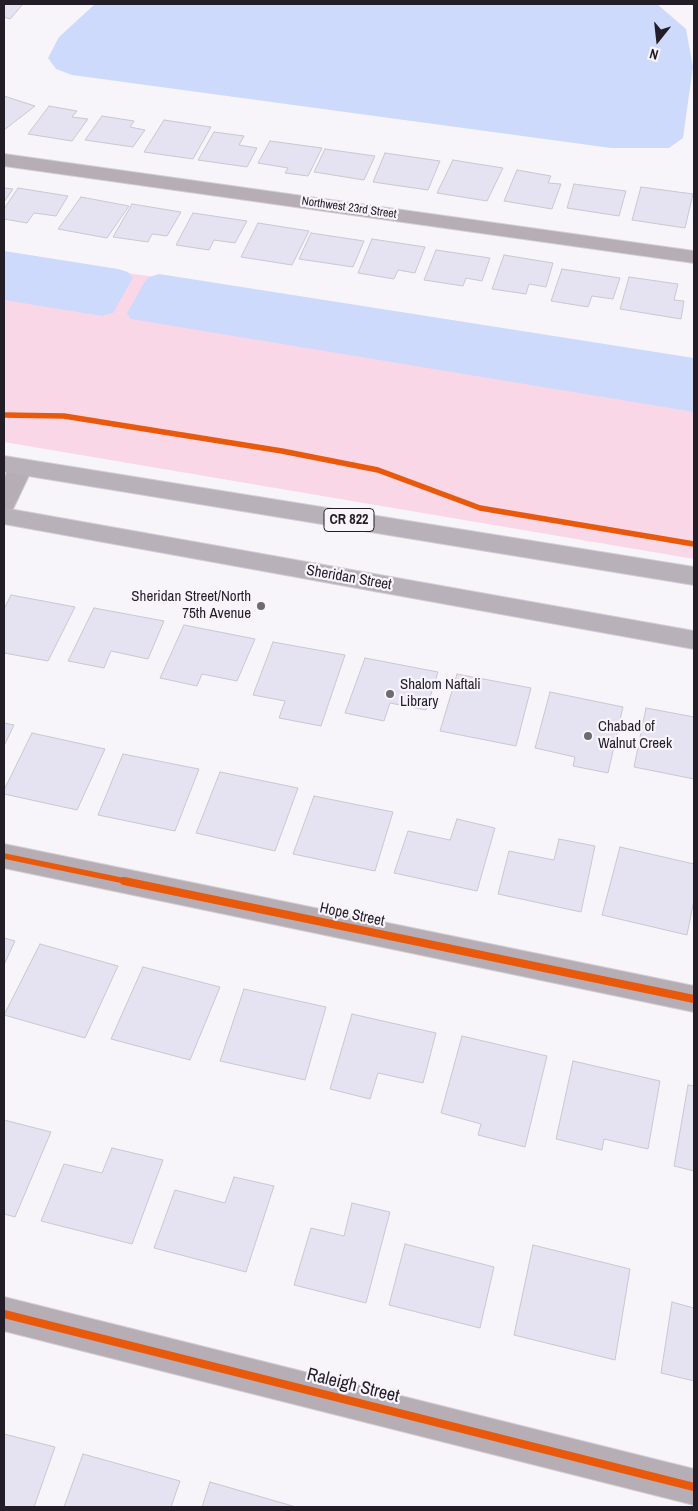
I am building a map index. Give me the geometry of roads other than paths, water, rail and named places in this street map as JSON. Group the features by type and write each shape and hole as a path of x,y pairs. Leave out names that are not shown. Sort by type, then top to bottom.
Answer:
{"main road":[{"name":"CR 822","path":"12,466 694,576"},
{"name":"Sheridan Street","path":"4,516 694,640"}],"street":[{"name":"Northwest 23rd Street","path":"4,160 694,256"},
{"path":"4,503 12,466"},
{"name":"Hope Street","path":"4,856 694,999"},
{"name":"Raleigh Street","path":"4,1314 694,1487"}],"water":[{"path":"95,4 657,4 686,29 693,67 683,138 669,148 611,148 72,75 56,69 48,58 59,37"},
{"path":"4,260 118,278 102,307 4,291"},
{"path":"159,283 694,368 694,402 142,313"}],"waterway":[{"path":"4,260 118,278 102,307 4,291"},
{"path":"694,368 159,283 142,313 694,402"}],"place":[{"name":"Sheridan Street/North 75th Avenue","path":"261,606"},
{"name":"Shalom Naftali Library","path":"390,694"},
{"name":"Chabad of Walnut Creek","path":"588,736"}]}
